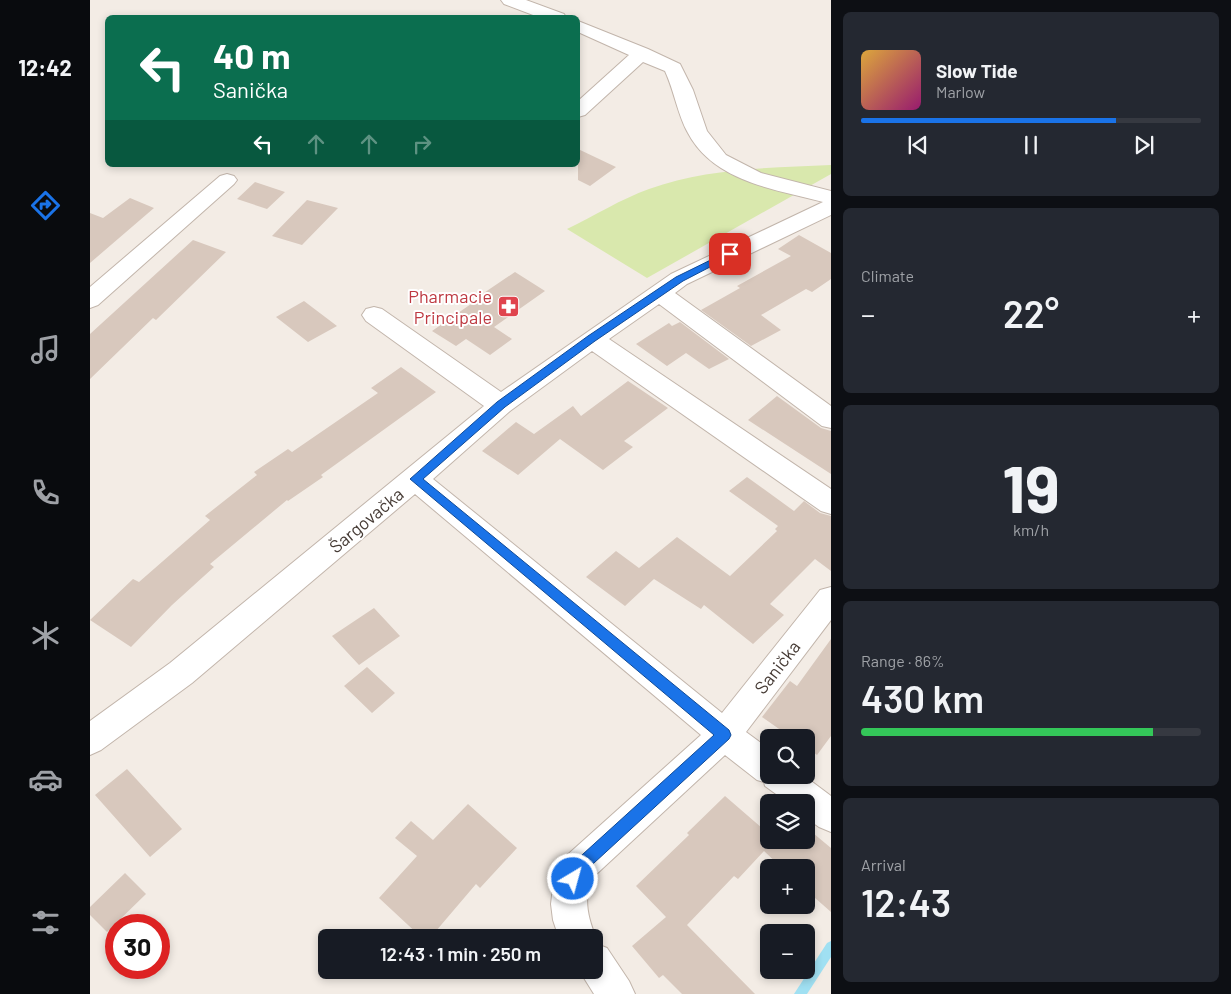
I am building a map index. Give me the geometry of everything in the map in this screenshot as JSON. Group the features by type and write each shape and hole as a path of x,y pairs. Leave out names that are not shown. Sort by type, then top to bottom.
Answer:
{"street":[{"path":"510,0 550,15"},
{"path":"580,27 673,68 683,90 697,132 719,159 827,211"},
{"path":"580,109 642,53"},
{"path":"90,300 227,180"},
{"name":"Šargovačka","path":"90,740 181,672 415,479 501,405 592,339 679,279 827,211"},
{"path":"659,292 831,419"},
{"path":"374,315 501,405"},
{"path":"592,339 831,503"},
{"path":"415,479 724,735 760,762"},
{"name":"Sanička","path":"575,929 568,912 569,889 577,869 724,735 830,599"},
{"path":"789,784 831,816"},
{"path":"603,974 616,994"}],"green space":[{"path":"831,165 831,174 647,278 567,229 628,198 671,182 739,170"}],"building":[{"path":"580,150 616,167 590,186 578,180"},
{"path":"255,182 285,192 267,209 237,199"},
{"path":"130,198 154,208 90,263 90,213 103,218"},
{"path":"307,200 338,208 302,245 272,236"},
{"path":"799,235 831,253 831,279 812,292 806,289 761,315 781,330 751,346 701,310 740,288 737,286 791,256 778,249"},
{"path":"193,240 226,252 156,320 153,318 90,379 90,334"},
{"path":"515,272 545,291 494,327 512,339 490,355 466,339 456,346 432,331 471,304 469,303"},
{"path":"304,301 337,326 308,342 276,317"},
{"path":"680,322 729,359 709,369 686,353 667,366 636,344 669,323 672,326"},
{"path":"401,367 436,392 321,475 323,477 287,500 210,564 214,567 172,605 131,647 90,620 133,579 139,582 210,520 205,516 257,475 254,472 288,449 292,452 378,393 371,388"},
{"path":"628,381 668,408 624,441 633,447 603,470 560,439 518,475 482,451 516,422 534,434 573,406 581,416"},
{"path":"777,396 821,428 831,431 831,474 748,420"},
{"path":"747,477 794,511 804,501 820,513 831,516 831,571 815,559 770,604 784,615 753,644 704,605 701,609 654,579 625,606 586,577 616,551 639,568 677,537 730,576 777,531 775,529 778,526 729,491"},
{"path":"374,608 400,636 359,665 332,636"},
{"path":"831,639 831,736 817,755 815,754 815,729 779,729 762,717 790,681 797,686"},
{"path":"367,667 395,693 372,713 344,686"},
{"path":"127,769 182,829 150,857 95,795"},
{"path":"725,796 760,826 760,849 815,849 815,835 831,848 831,912 815,898 815,859 772,859 764,851 738,879 734,876 687,925 755,994 682,994 663,975 659,978 632,946 666,917 636,886 689,835 687,833"},
{"path":"468,804 517,848 480,888 476,884 438,929 412,929 379,898 417,856 395,838 411,821 433,840"},
{"path":"125,873 146,894 125,914 105,914 105,930 90,915 90,907"}],"waterway":[{"path":"800,994 831,947"}],"place":[{"name":"Pharmacie Principale","path":"508,306"}],"route":[{"path":"573,879 577,869 724,735 415,479 501,405 592,339 679,279 730,254"}]}
